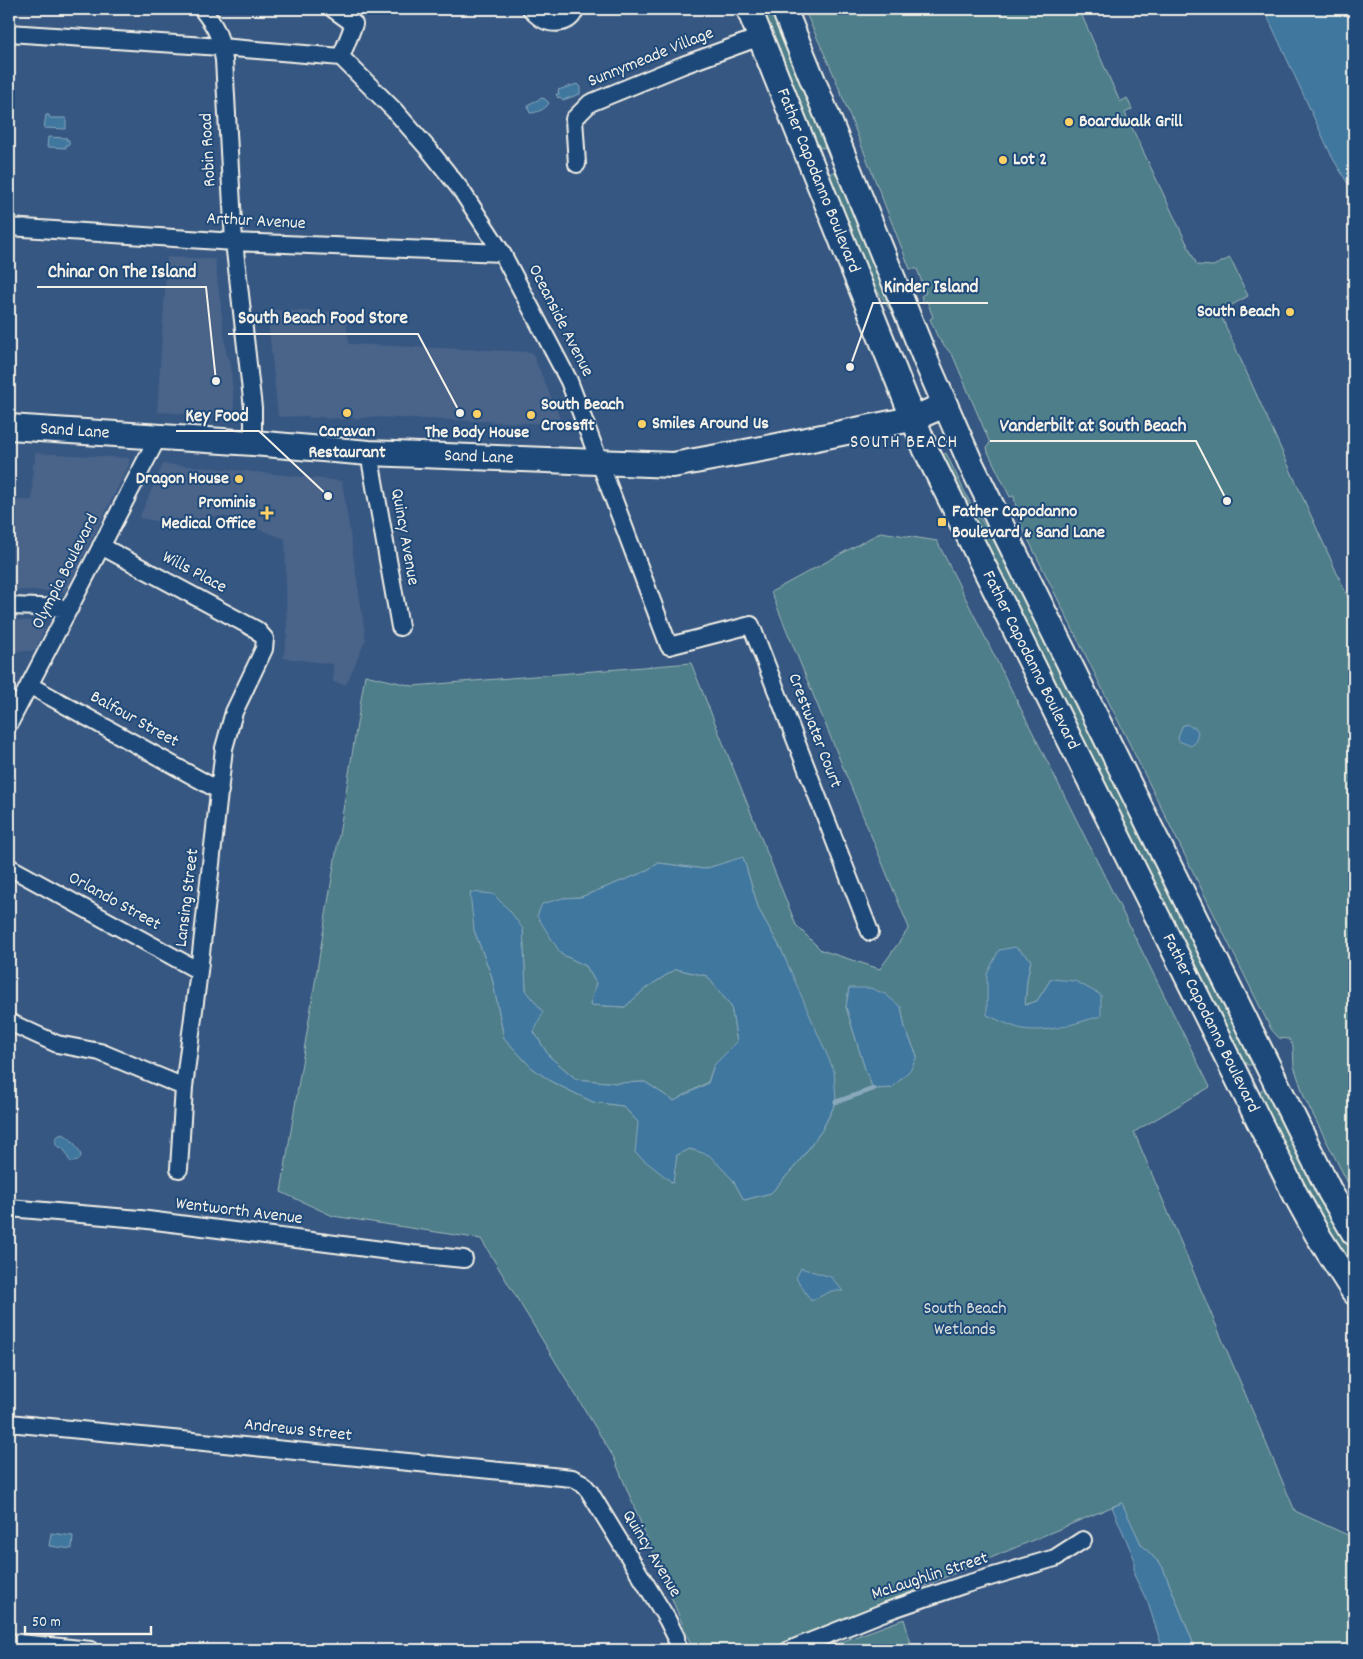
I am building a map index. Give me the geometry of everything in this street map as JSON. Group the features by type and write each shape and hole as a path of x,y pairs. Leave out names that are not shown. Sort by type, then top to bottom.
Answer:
{"main road":[{"name":"Father Capodanno Boulevard","path":"749,9 926,450 1289,1182 1317,1234 1354,1292"},
{"name":"Father Capodanno Boulevard","path":"784,9 945,405 984,491 1330,1192 1354,1233"},
{"path":"813,166 843,155"},
{"name":"Sand Lane","path":"9,427 253,443 370,453 673,465 912,418 945,405"}],"street":[{"name":"Robin Road","path":"202,9 215,26 224,60 234,242 253,408 253,443"},
{"path":"9,33 341,57 354,24 334,9"},
{"path":"530,9 540,18 558,23 568,21 575,9"},
{"name":"Sunnymeade Village","path":"577,164 574,119 590,103 760,37"},
{"name":"Oceanside Avenue","path":"341,57 395,111 436,159 461,190 502,253 569,381 669,646"},
{"name":"Arthur Avenue","path":"9,227 234,242 502,253"},
{"name":"Olympia Boulevard","path":"9,724 158,437"},
{"name":"Quincy Avenue","path":"370,453 400,627"},
{"name":"Wills Place","path":"102,546 257,630 265,639"},
{"path":"9,606 70,608"},
{"name":"Crestwater Court","path":"669,646 751,625 870,932"},
{"name":"Lansing Street","path":"179,1168 184,1087 224,748 234,712 264,649 265,639"},
{"name":"Balfour Street","path":"29,685 220,790"},
{"name":"Orlando Street","path":"9,867 199,971"},
{"path":"9,1022 57,1044 100,1052 184,1087"},
{"name":"Wentworth Avenue","path":"9,1208 140,1219 464,1259"},
{"name":"Andrews Street","path":"9,1423 572,1478 582,1482"},
{"name":"Quincy Avenue","path":"582,1482 667,1619 676,1637 677,1650"},
{"name":"McLaughlin Street","path":"789,1650 887,1611 1055,1558 1083,1540"},
{"path":"9,1642 91,1650"}],"shaded area":[{"path":"1264,9 1354,9 1354,194 1332,157"},
{"path":"577,84 580,87 580,94 563,100 560,97 558,98 556,94 559,94 558,90"},
{"path":"542,98 549,103 548,105 541,110 530,113 529,104"},
{"path":"46,115 49,115 50,118 66,118 66,129 44,128"},
{"path":"48,137 67,138 66,140 69,140 69,145 66,145 66,148 47,147"},
{"path":"167,257 215,259 227,358 230,358 235,415 227,417 157,412"},
{"path":"267,310 345,312 349,344 532,352 561,421 556,424 370,417 340,420 339,418 325,419 324,417 309,418 309,416 278,417"},
{"path":"35,453 129,458 129,465 65,592 13,590 16,500 32,500"},
{"path":"163,464 342,481 366,639 346,685 333,682 333,664 283,658 287,635 285,539 226,517 209,516 208,530 139,518"},
{"path":"9,620 36,621 46,625 35,651 9,651"},
{"path":"1187,724 1195,727 1198,732 1195,743 1191,746 1179,741 1178,738 1182,726"},
{"path":"743,857 759,910 781,949 834,1071 836,1102 822,1130 798,1163 771,1193 744,1200 733,1180 709,1155 690,1149 677,1155 673,1183 635,1153 638,1122 623,1106 593,1102 552,1082 531,1067 504,1038 492,977 474,930 470,892 493,894 510,911 523,929 526,990 543,1012 534,1032 549,1056 576,1079 616,1083 645,1082 674,1101 708,1083 714,1065 737,1042 731,1006 707,976 676,969 646,988 625,1007 590,1005 596,983 586,966 561,954 537,916 542,904 563,898 581,897 642,873 659,863 704,869"},
{"path":"1015,947 1031,959 1025,1005 1037,1001 1051,979 1075,981 1101,995 1101,1016 1059,1028 1026,1030 987,1015 987,974 999,950"},
{"path":"849,988 870,988 885,994 901,1007 905,1028 917,1056 911,1069 892,1088 873,1089 846,1007"},
{"path":"62,1134 71,1140 78,1149 81,1156 78,1161 69,1160 66,1152 57,1146 56,1138"},
{"path":"801,1268 831,1277 843,1291 831,1291 811,1301 796,1278"},
{"path":"1122,1503 1141,1544 1162,1566 1196,1650 1163,1650 1148,1603 1134,1575 1134,1558 1112,1507"},
{"path":"51,1533 73,1536 72,1549 49,1546"}],"green space":[{"path":"761,9 774,9 827,146 823,148 817,145"},
{"name":"South Beach","path":"804,9 1079,9 1120,102 1127,98 1132,109 1125,113 1197,265 1213,266 1230,258 1248,296 1230,306 1222,318 1354,611 1354,1195 1305,1099 1294,1066 1293,1046 1289,1039 1279,1038 1271,1029 1020,523 1022,521 1014,496 1010,497 988,452 987,447 990,443 953,356 938,338 930,319 933,317 927,301 923,303 921,296 926,293 917,269 910,269 833,73"},
{"path":"835,171 842,176 919,368 916,369 894,316 872,282 830,178"},
{"path":"946,453 973,509 997,542 1253,1062 1251,1065 1244,1062 942,455"},
{"name":"South Beach Wetlands","path":"881,532 937,541 1210,1087 1134,1132 1295,1511 1354,1538 1354,1650 1196,1650 1162,1566 1141,1544 1121,1503 773,1650 693,1650 614,1458 481,1239 333,1216 281,1192 365,675 413,686 691,663 796,925 821,950 880,969 909,928 771,592","holes":["743,858 759,910 781,949 803,1003 836,1102 822,1130 798,1163 771,1193 744,1200 733,1180 709,1154 689,1149 677,1155 672,1183 638,1122 623,1106 593,1102 552,1082 531,1067 504,1038 492,977 474,930 523,929 526,990 534,1032 549,1056 576,1079 616,1083 645,1082 674,1101 708,1082 714,1065 737,1042 731,1006 707,976 676,969 646,988 625,1007 590,1005 596,983 586,966 561,954 563,898 581,897 642,873 659,863 704,869","1031,959 1025,1005 1037,1001 1051,979 1031,1030 987,974","849,988 901,1007 905,1028 917,1056 892,1088 873,1089 846,1007"]},
{"path":"1267,1089 1341,1231 1354,1252 1354,1271 1320,1216 1260,1096 1261,1090"},
{"path":"904,1619 913,1650 819,1650"}],"waterway":[{"path":"836,1102 873,1089"}],"place":[{"name":"Boardwalk Grill","path":"1069,122"},
{"name":"Lot 2","path":"1003,160"},
{"name":"South Beach","path":"1290,312"},
{"name":"Kinder Island","path":"850,367"},
{"name":"Chinar On The Island","path":"216,381"},
{"name":"Caravan Restaurant","path":"347,413"},
{"name":"South Beach Food Store","path":"460,413"},
{"name":"The Body House","path":"477,414"},
{"name":"South Beach Crossfit","path":"531,415"},
{"name":"Smiles Around Us","path":"642,424"},
{"name":"Dragon House","path":"239,479"},
{"name":"Key Food","path":"328,496"},
{"name":"Vanderbilt at South Beach","path":"1227,501"},
{"name":"Prominis Medical Office","path":"267,513"},
{"name":"Father Capodanno Boulevard & Sand Lane","path":"942,522"}],"district":[{"name":"SOUTH BEACH","path":"904,443"}]}
